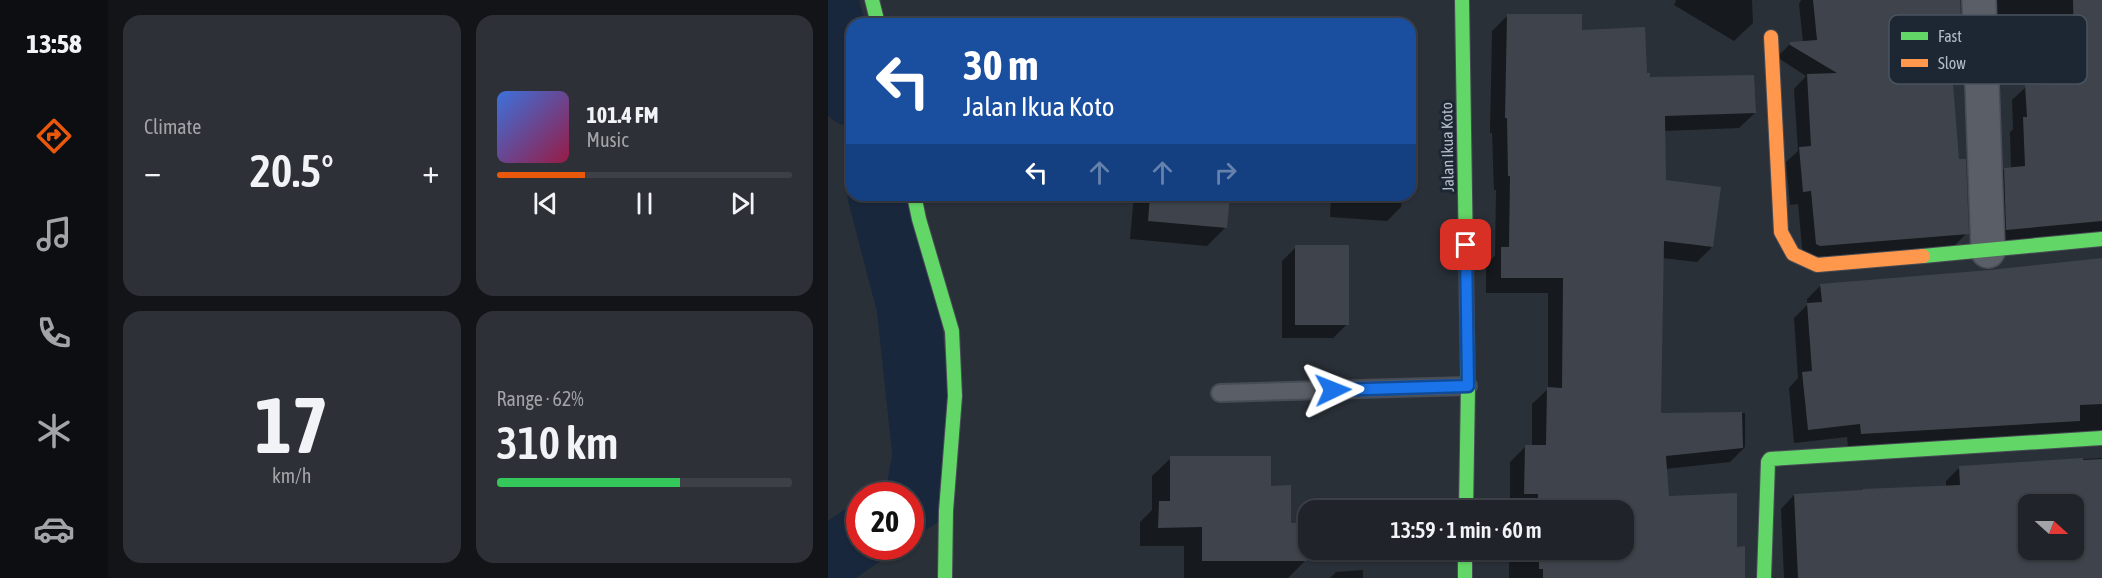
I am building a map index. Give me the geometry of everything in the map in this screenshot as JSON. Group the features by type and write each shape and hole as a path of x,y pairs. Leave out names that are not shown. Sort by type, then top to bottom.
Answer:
{"street":[{"path":"872,0 876,18"},
{"name":"Jalan Ikua Koto","path":"1462,0 1468,386 1466,500"},
{"path":"1979,0 1980,15"},
{"path":"1771,37 1781,232 1793,255 1817,265 2102,239"},
{"path":"1982,84 1988,251"},
{"path":"915,201 952,331 955,396 945,511 945,578"},
{"path":"1764,578 1768,462 1770,459 2102,438"},
{"path":"1465,560 1465,578"}],"lane":[{"path":"1220,393 1468,386"}],"building":[{"path":"1813,0 1960,0 1961,15 1889,15 1889,84 1953,84 1959,159 1966,159 1969,234 1820,246 1816,244 1811,191 1803,192 1799,147 1811,146 1807,74 1837,73 1790,45 1790,42 1817,40"},
{"path":"2073,0 2102,0 2102,221 2006,230 2004,168 2025,166 2023,117 2027,117 2025,85 2087,84 2087,15 2073,15"},
{"path":"1507,14 1582,14 1582,30 1645,27 1647,73 1650,73 1650,77 1754,75 1756,113 1665,116 1666,180 1721,187 1713,247 1664,241 1661,413 1742,412 1743,448 1666,456 1669,496 1737,493 1737,547 1745,546 1745,578 1543,578 1543,569 1539,569 1539,560 1634,560 1634,500 1538,500 1538,494 1524,494 1525,445 1546,445 1547,387 1562,388 1563,278 1501,278 1501,247 1509,247 1510,176 1508,176 1507,118 1505,118"},
{"path":"1150,201 1229,201 1227,228 1148,221"},
{"path":"1295,245 1349,245 1349,325 1295,325"},
{"path":"2102,258 2102,404 2080,405 2080,421 1861,434 1860,424 1808,430 1802,372 1812,371 1807,303 1822,302 1820,284"},
{"path":"1170,456 1271,456 1271,486 1291,485 1291,523 1298,523 1298,560 1307,561 1202,561 1202,527 1158,528 1159,501 1170,501"},
{"path":"2083,458 2083,460 2102,459 2102,578 1798,578 1794,494 1960,485 1959,466"}],"waterway":[{"path":"828,5 846,72"},
{"path":"881,201 908,306 924,456 919,482"},
{"path":"828,559 846,547"}],"traffic: fast":[{"path":"872,0 876,18"},
{"path":"1462,0 1468,386 1466,500"},
{"path":"915,201 952,331 955,396 946,511 945,578"},
{"path":"1923,256 2102,239"},
{"path":"1764,578 1768,462 1770,459 2102,438"},
{"path":"1465,560 1465,578"}],"traffic: slow":[{"path":"1771,37 1781,232 1793,254 1817,265 1923,256"}],"route":[{"path":"1333,390 1468,386 1466,245"}]}
